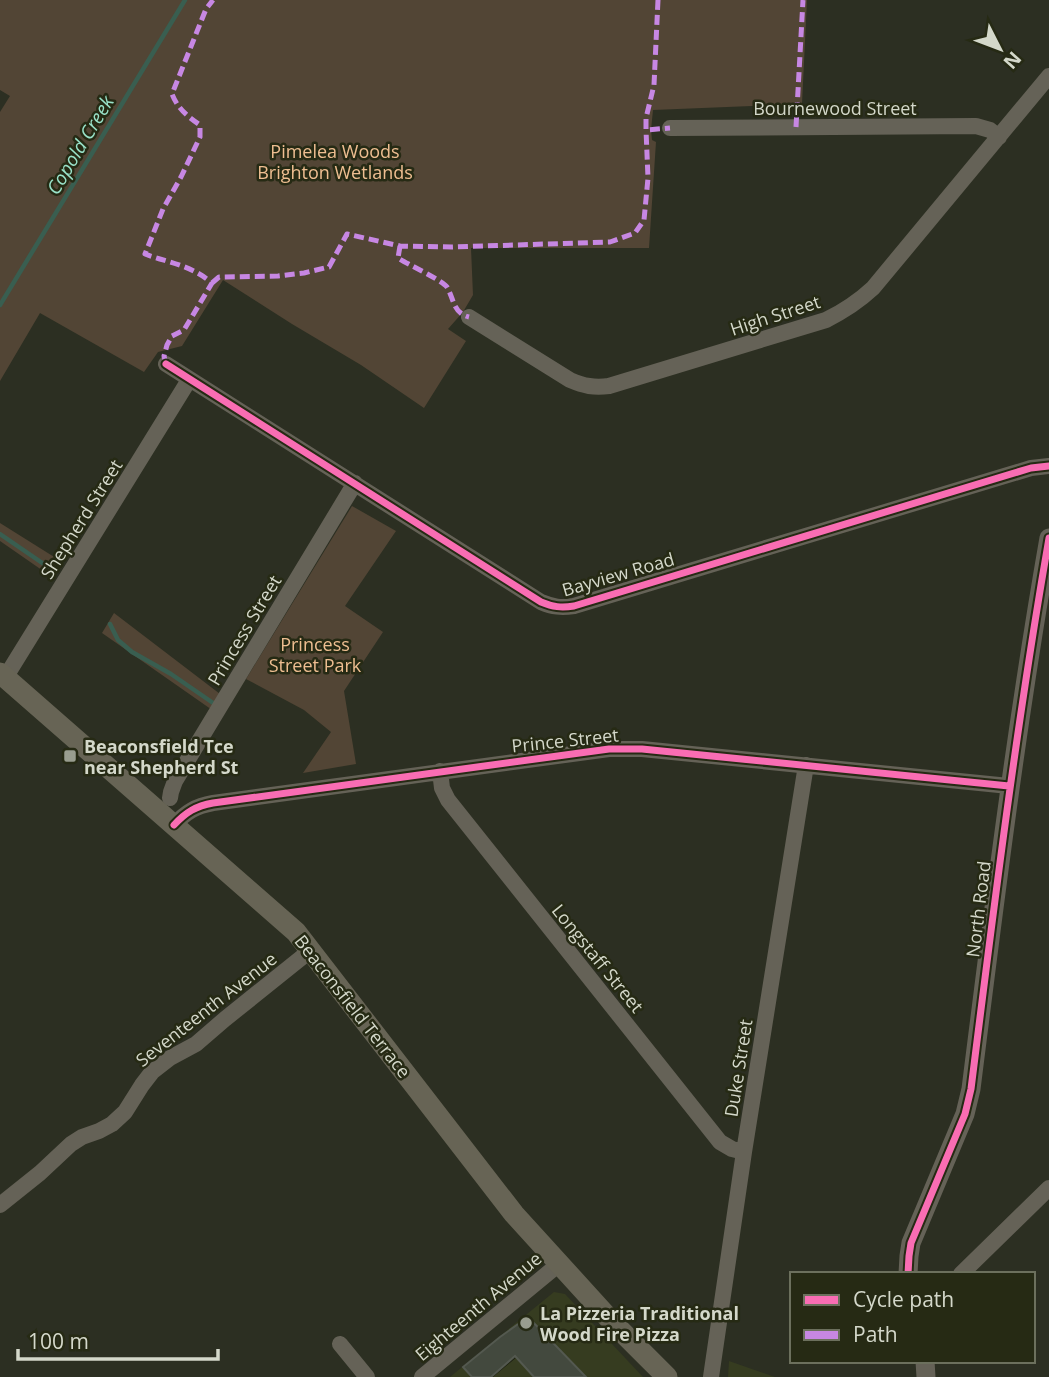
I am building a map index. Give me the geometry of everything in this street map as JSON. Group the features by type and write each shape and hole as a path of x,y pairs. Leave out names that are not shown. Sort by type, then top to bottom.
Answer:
{"main road":[{"name":"Beaconsfield Terrace","path":"5,683 140,794 296,932 514,1214 614,1324 667,1377"}],"street":[{"name":"High Street","path":"469,317 570,380 596,388 826,320 860,301 873,288 1049,76"},
{"name":"Bournewood Street","path":"670,128 976,126 990,130 999,137"},
{"name":"Bayview Road","path":"166,364 552,607 564,608 1031,468 1049,466"},
{"name":"Shepherd Street","path":"5,683 189,380"},
{"name":"Princess Street","path":"170,798 175,781 355,483"},
{"name":"North Road","path":"908,1272 911,1243 965,1114 971,1089 1009,786 1049,538"},
{"name":"Prince Street","path":"140,794 201,805 609,749 642,749 1009,786"},
{"name":"Duke Street","path":"711,1377 806,765"},
{"name":"Longstaff Street","path":"440,771 444,794 448,800 712,1131 725,1146 744,1152"},
{"name":"Prince Street","path":"174,825 183,815 201,805"},
{"name":"Seventeenth Avenue","path":"0,1205 71,1144 111,1124 125,1112 152,1072 170,1058 196,1044 311,950"},
{"path":"963,1272 1049,1188"},
{"name":"Eighteenth Avenue","path":"422,1377 559,1264"},
{"path":"340,1344 367,1377"}],"shaded area":[{"path":"554,1292 565,1294 643,1377 450,1377"},
{"path":"729,1361 775,1377 728,1377"}],"green space":[{"name":"Pimelea Woods Brighton Wetlands","path":"0,0 807,0 802,104 653,110 651,130 652,140 656,142 649,248 471,248 473,295 448,329 466,341 424,408 361,365 223,280 182,346 158,352 144,372 40,313 0,381 0,112 10,96 0,90"},
{"name":"Princess Street Park","path":"352,506 396,531 345,606 383,632 344,691 356,764 303,773 331,732 304,710 246,679"},
{"path":"0,523 59,560 49,575 0,541"},
{"path":"114,613 224,697 215,712 102,633"}],"building":[{"path":"528,1317 586,1377 534,1377 515,1356 491,1377 472,1377 463,1367"}],"waterway":[{"name":"Copold Creek","path":"0,305 185,0"},
{"path":"0,534 54,571"},
{"path":"110,624 118,640 132,652 171,674 216,705"}],"marked path":[{"path":"166,364 164,356 172,336 184,330 212,283 188,268 145,254 163,209 200,137 200,125 183,112 172,94 206,9 213,0"},
{"path":"658,0 654,85 646,118 646,130 670,128"},
{"path":"796,127 803,0"},
{"path":"212,283 219,277 278,276 329,267 347,234 400,246 610,242 635,233 644,220 648,178 646,130"},
{"path":"400,246 398,258 444,284 457,309 469,317"}],"cycle path":[{"path":"166,364 541,602 557,607 574,606 1031,468 1049,466"},
{"path":"908,1272 911,1243 965,1114 971,1089 1016,744 1049,538"},
{"path":"174,825 192,810 213,803 609,749 642,749 1009,786"}],"place":[{"name":"Beaconsfield Tce near Shepherd St","path":"70,756"},
{"name":"La Pizzeria Traditional Wood Fire Pizza","path":"526,1323"}]}
